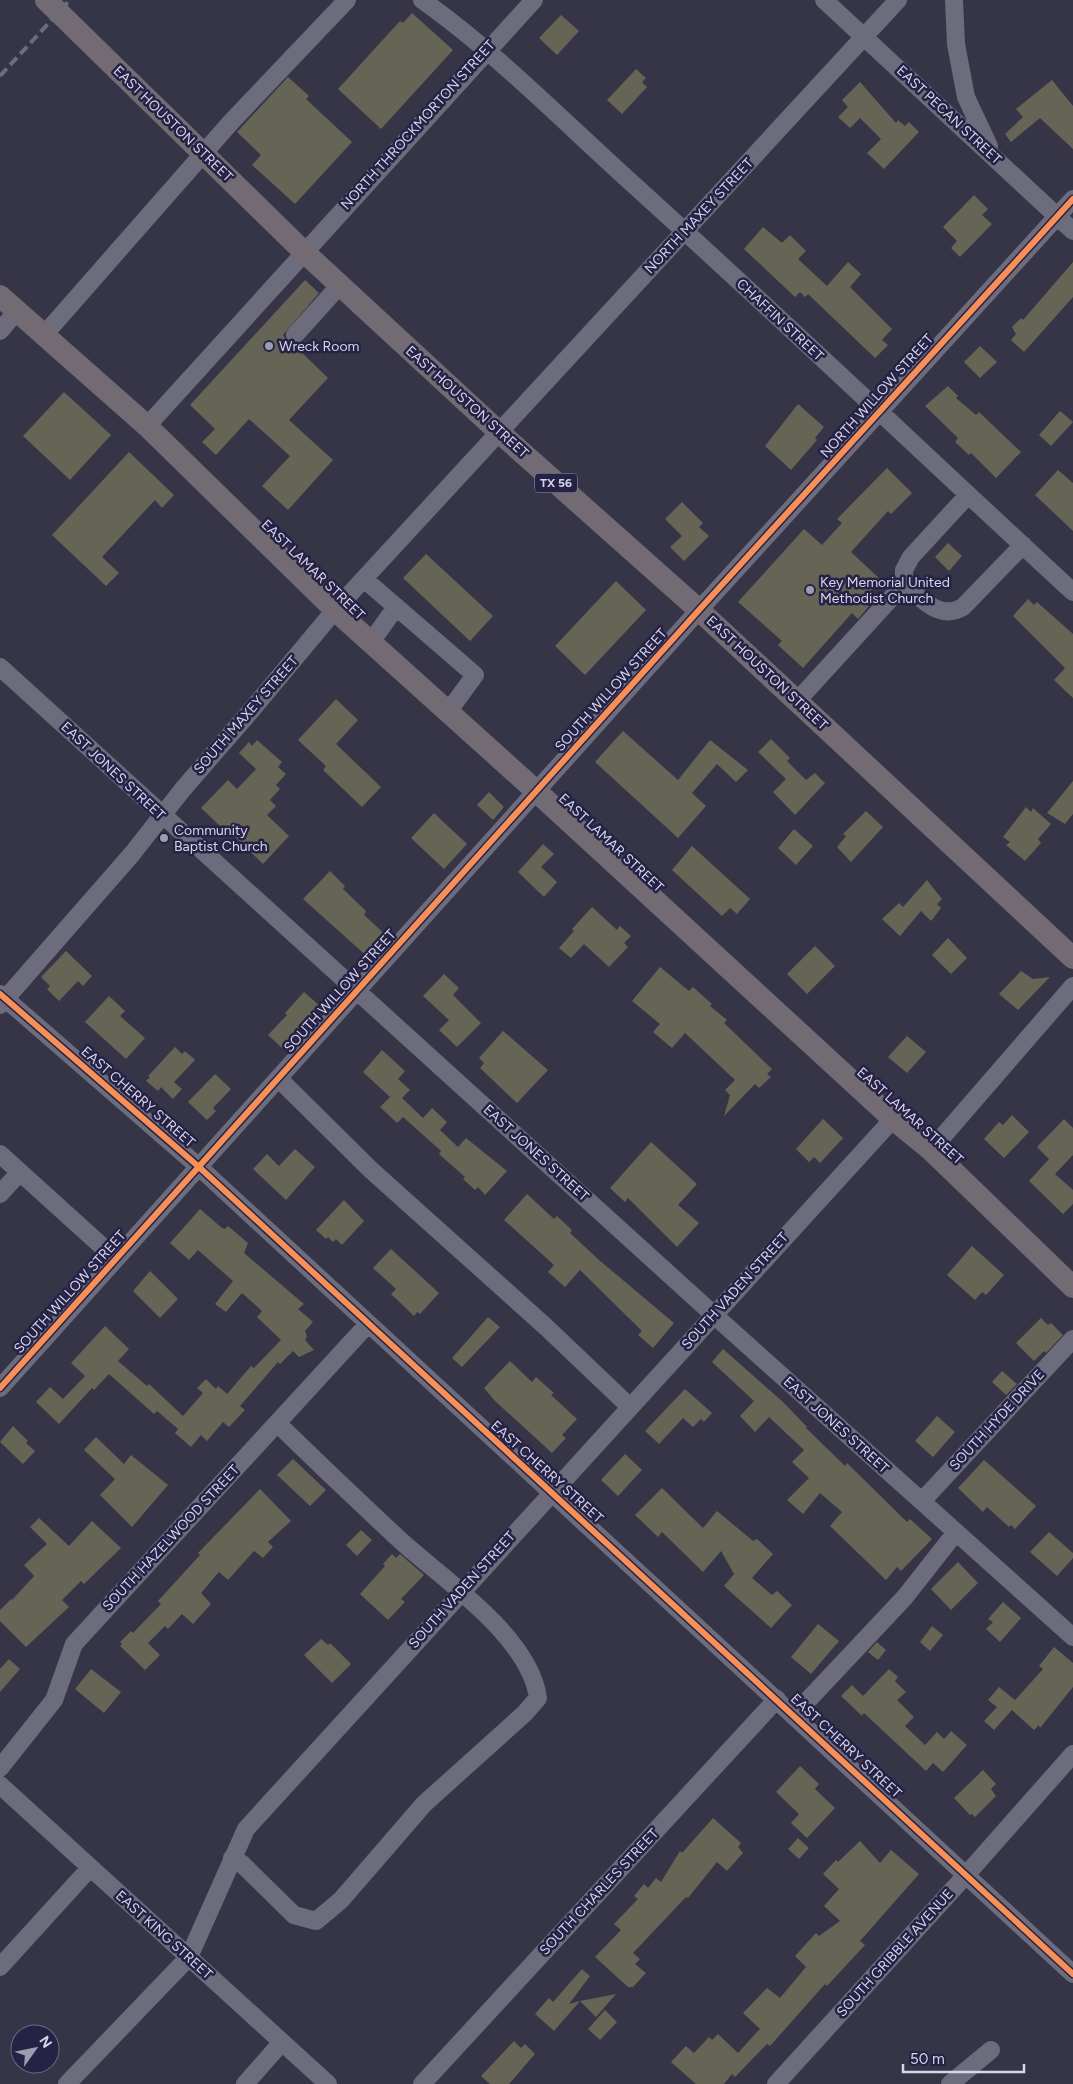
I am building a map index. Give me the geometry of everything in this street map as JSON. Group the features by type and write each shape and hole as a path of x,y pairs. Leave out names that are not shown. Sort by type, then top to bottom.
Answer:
{"main road":[{"name":"EAST HOUSTON STREET","path":"46,0 304,252 499,432 699,610 1073,958"},
{"name":"EAST LAMAR STREET","path":"0,296 147,426 335,610 536,791 893,1119 931,1150 1073,1287"}],"street":[{"path":"44,335 203,153 347,0"},
{"name":"CHAFFIN STREET","path":"422,0 448,18 486,51 685,231 1073,592"},
{"name":"NORTH THROCKMORTON STREET","path":"147,426 534,0"},
{"name":"EAST PECAN STREET","path":"824,0 1073,230"},
{"name":"NORTH MAXEY STREET","path":"499,432 898,0"},
{"path":"954,0 956,44 966,97 993,155"},
{"name":"NORTH WILLOW STREET","path":"699,610 1073,199"},
{"path":"295,335 340,285"},
{"path":"0,331 17,311"},
{"name":"SOUTH MAXEY STREET","path":"2,999 132,854 335,610 499,432"},
{"path":"797,701 904,584 904,570 911,557 968,494"},
{"path":"904,584 942,613 954,613 963,607 1023,545"},
{"path":"364,579 474,675 448,712"},
{"path":"370,642 396,607"},
{"name":"SOUTH WILLOW STREET","path":"0,1388 699,610"},
{"name":"EAST JONES STREET","path":"0,667 162,816 358,990 714,1315 1073,1637"},
{"path":"931,1150 1073,986"},
{"name":"EAST CHERRY STREET","path":"2,999 199,1167 1073,1974"},
{"path":"278,1078 371,1170 546,1327 630,1407"},
{"name":"SOUTH VADEN STREET","path":"67,2084 189,1958 246,1828 893,1119"},
{"path":"0,1154 116,1259"},
{"path":"0,1194 20,1172"},
{"name":"SOUTH HAZELWOOD STREET","path":"0,1768 54,1700 74,1644 368,1324"},
{"name":"SOUTH HYDE DRIVE","path":"922,1501 1073,1339"},
{"path":"232,1858 241,1862 294,1915 316,1921 341,1900 424,1804 525,1713 538,1698 536,1683 529,1668 497,1627 462,1591 415,1553 277,1423"},
{"path":"794,1715 905,1597 956,1532"},
{"name":"SOUTH CHARLES STREET","path":"422,2084 777,1699"},
{"name":"SOUTH GRIBBLE AVENUE","path":"776,2084 1073,1754"},
{"name":"EAST KING STREET","path":"0,1785 328,2084"},
{"path":"0,1967 90,1868"},
{"path":"244,2084 282,2042"},
{"path":"950,2084 991,2050"}],"building":[{"path":"412,13 453,50 381,129 338,89 400,21 403,23"},
{"path":"561,15 579,31 557,55 539,38"},
{"path":"636,69 646,78 642,82 647,87 622,114 607,100"},
{"path":"288,77 309,96 306,99 352,142 295,204 252,165 261,155 237,132"},
{"path":"1052,80 1073,106 1073,149 1040,118 1011,142 1005,134 1023,117 1016,109"},
{"path":"860,82 896,123 898,120 905,126 909,122 919,132 884,169 867,153 881,139 860,118 850,128 838,117 848,107 842,100"},
{"path":"974,195 988,209 982,215 992,224 960,257 951,248 957,241 943,227"},
{"path":"763,227 782,243 790,235 806,251 798,259 827,286 848,262 861,274 850,287 892,329 882,340 888,345 875,358 808,294 805,297 800,292 795,297 744,249"},
{"path":"1073,262 1073,297 1024,352 1011,340 1016,334 1012,327 1021,318 1023,320"},
{"path":"305,280 319,293 283,335 288,343 294,345 328,378 289,420 333,460 288,510 262,486 290,456 249,419 216,455 202,442 215,429 190,405"},
{"path":"980,346 997,362 980,378 964,362"},
{"path":"948,386 958,396 956,398 976,415 979,412 1021,452 996,478 971,453 969,455 955,442 958,438 925,406"},
{"path":"64,392 111,435 70,480 23,436"},
{"path":"798,404 824,427 815,438 817,440 791,470 765,446"},
{"path":"1060,411 1073,422 1051,446 1039,435"},
{"path":"129,452 174,495 162,508 155,500 102,557 119,573 106,586 52,535"},
{"name":"Key Memorial United Methodist Church","path":"887,468 912,493 891,514 888,511 851,552 881,580 863,600 869,606 858,619 852,613 803,668 778,645 782,641 738,602 804,529 822,545 842,523 837,519"},
{"path":"1058,470 1073,483 1073,531 1035,495"},
{"path":"682,502 703,523 699,527 709,536 684,561 670,547 682,536 665,519"},
{"path":"948,543 962,556 949,571 935,557"},
{"path":"426,554 493,616 470,641 403,578"},
{"path":"616,581 646,610 585,675 555,646"},
{"path":"1028,599 1034,605 1037,602 1073,634 1073,698 1054,680 1065,668 1013,616"},
{"path":"336,699 358,720 336,744 381,787 362,807 323,770 326,766 298,740"},
{"path":"623,731 678,780 710,740 748,770 736,782 717,764 692,793 706,806 678,838 595,762"},
{"path":"771,739 790,758 787,761 806,780 815,773 825,783 795,815 773,792 786,779 758,752"},
{"path":"257,740 282,762 278,767 286,774 276,785 280,789 270,800 276,806 267,815 289,836 263,864 223,825 221,827 201,808 228,780 237,789 256,769 239,753 249,742 252,746"},
{"path":"1073,781 1073,814 1065,824 1047,813"},
{"path":"489,792 504,807 493,820 477,805"},
{"path":"1026,807 1031,812 1033,808 1051,824 1038,839 1041,843 1025,861 1006,845 1010,842 1003,837"},
{"path":"866,811 883,827 851,862 837,847 846,836 843,834"},
{"path":"434,813 467,844 444,869 411,838"},
{"path":"794,829 813,846 796,865 778,848"},
{"path":"543,844 554,854 541,867 557,882 544,897 518,872"},
{"path":"692,846 750,899 737,914 730,908 722,916 672,870"},
{"path":"330,871 345,886 343,889 366,911 364,915 389,938 370,959 303,899"},
{"path":"927,880 942,899 937,904 941,908 931,921 921,911 900,936 882,919 899,903 903,907"},
{"path":"592,907 617,930 620,926 631,936 624,943 628,947 609,967 584,944 571,958 559,948 574,931 572,929"},
{"path":"948,938 967,958 951,974 932,955"},
{"path":"815,946 835,966 807,994 787,974"},
{"path":"66,951 92,976 83,986 78,981 59,1001 47,989 50,986 41,977"},
{"path":"660,967 689,991 693,987 712,1004 710,1006 727,1020 724,1023 772,1069 767,1074 771,1077 759,1088 755,1084 724,1116 730,1095 725,1090 735,1080 685,1033 672,1048 653,1032 660,1024 632,1001"},
{"path":"1021,971 1033,979 1050,977 1018,1010 999,994"},
{"path":"444,974 459,988 453,995 481,1023 457,1047 439,1030 449,1020 423,996"},
{"path":"304,992 320,1006 282,1048 268,1035 287,1015 285,1013"},
{"path":"109,996 125,1011 120,1016 145,1038 126,1059 85,1022"},
{"path":"503,1031 548,1070 517,1103 480,1068 484,1063 479,1058"},
{"path":"907,1036 926,1052 907,1073 888,1057"},
{"path":"175,1047 182,1054 185,1051 195,1060 174,1082 182,1089 173,1099 161,1087 158,1091 146,1081 150,1077 148,1076"},
{"path":"382,1050 405,1071 398,1079 410,1090 402,1098 423,1118 432,1108 447,1122 440,1130 458,1147 466,1138 507,1171 485,1195 478,1187 475,1190 463,1179 465,1177 439,1154 441,1151 403,1117 397,1123 380,1107 390,1097 363,1072"},
{"path":"215,1074 231,1089 213,1108 216,1111 207,1120 188,1102"},
{"path":"1012,1115 1029,1132 1004,1158 984,1139 999,1122 1003,1125"},
{"path":"823,1119 843,1138 820,1163 814,1157 809,1162 796,1149"},
{"path":"1064,1119 1073,1128 1073,1155 1055,1174 1073,1190 1073,1204 1063,1214 1029,1181 1049,1159 1037,1147"},
{"path":"651,1142 697,1184 678,1205 699,1223 677,1247 628,1198 625,1202 610,1188"},
{"path":"295,1149 315,1167 286,1200 253,1169 267,1154 279,1166"},
{"path":"527,1194 554,1219 557,1216 572,1230 570,1233 599,1260 674,1323 653,1348 638,1335 642,1331 580,1270 565,1287 548,1272 554,1265 504,1220"},
{"path":"344,1200 364,1221 342,1245 336,1239 333,1242 328,1237 326,1239 316,1230"},
{"path":"200,1209 222,1228 225,1229 228,1226 248,1243 244,1253 304,1304 298,1309 313,1322 305,1331 307,1337 305,1340 314,1350 299,1357 293,1351 280,1364 278,1362 240,1406 245,1410 229,1427 223,1422 207,1441 201,1435 191,1447 175,1433 178,1429 157,1411 154,1414 109,1374 94,1390 92,1388 59,1424 36,1402 50,1387 63,1399 85,1376 71,1363 105,1326 129,1349 118,1361 147,1386 149,1384 183,1416 203,1393 197,1388 206,1379 216,1389 218,1386 227,1394 251,1366 254,1368 281,1340 257,1317 262,1311 242,1293 226,1312 215,1304 233,1281 198,1250 189,1260 170,1243"},
{"path":"972,1246 1004,1275 986,1295 982,1292 975,1300 947,1275"},
{"path":"391,1249 439,1293 420,1314 417,1312 414,1316 391,1294 396,1289 373,1268"},
{"path":"150,1271 178,1299 160,1318 133,1291"},
{"path":"488,1317 500,1327 462,1367 452,1358"},
{"path":"1041,1318 1048,1325 1051,1323 1063,1335 1046,1353 1044,1351 1034,1361 1016,1343"},
{"path":"723,1349 783,1402 806,1428 845,1466 847,1463 907,1522 910,1519 932,1539 901,1571 897,1567 886,1580 830,1526 842,1512 820,1493 803,1514 787,1500 809,1478 792,1462 804,1450 769,1417 755,1432 740,1416 754,1401 712,1362"},
{"path":"510,1361 532,1382 536,1377 554,1393 551,1395 577,1419 562,1435 566,1438 552,1453 495,1401 484,1388"},
{"path":"1002,1371 1017,1384 1006,1395 992,1382"},
{"path":"685,1389 712,1413 704,1422 701,1419 693,1427 683,1418 659,1444 645,1431"},
{"path":"937,1416 955,1432 933,1457 915,1441"},
{"path":"13,1426 35,1451 23,1464 0,1442"},
{"path":"96,1437 124,1464 131,1455 168,1485 132,1527 100,1495 115,1479 84,1450"},
{"path":"625,1454 642,1470 618,1496 601,1480"},
{"path":"293,1459 326,1490 310,1506 277,1475"},
{"path":"984,1460 1036,1506 1015,1529 1011,1525 1009,1527 987,1507 983,1512 958,1488"},
{"path":"662,1488 703,1528 717,1511 753,1541 757,1539 773,1554 752,1578 772,1595 777,1591 792,1605 771,1628 724,1586 734,1574 721,1551 703,1572 662,1532 658,1537 635,1515"},
{"path":"260,1489 291,1521 268,1542 273,1547 263,1558 254,1551 228,1580 219,1572 201,1593 211,1604 193,1624 182,1614 168,1629 165,1626 148,1643 160,1655 145,1670 120,1646 122,1644 120,1642 131,1631 133,1633 161,1604 158,1601 200,1555 198,1553"},
{"path":"39,1518 69,1546 92,1521 121,1548 84,1584 81,1581 62,1600 69,1607 26,1647 0,1621 0,1610 34,1576 24,1565 47,1544 30,1527"},
{"path":"361,1530 372,1540 357,1556 346,1545"},
{"path":"1049,1532 1073,1553 1073,1558 1057,1576 1030,1552"},
{"path":"392,1554 396,1558 400,1554 424,1575 401,1599 405,1602 388,1620 360,1594 385,1566 383,1564"},
{"path":"958,1562 978,1583 951,1610 931,1589"},
{"path":"1003,1602 1021,1618 1000,1642 986,1629 993,1622 988,1619"},
{"path":"818,1624 839,1641 811,1674 791,1657"},
{"path":"932,1626 943,1635 930,1651 920,1642"},
{"path":"321,1639 328,1645 330,1643 351,1664 332,1683 304,1655"},
{"path":"877,1642 886,1650 878,1660 868,1652"},
{"path":"1054,1647 1073,1663 1073,1687 1040,1728 1039,1725 1034,1730 1012,1710 994,1730 984,1721 997,1707 988,1700 999,1687 1015,1700 1043,1669 1039,1666"},
{"path":"9,1659 20,1669 0,1692 0,1669"},
{"path":"91,1669 121,1692 104,1713 75,1689"},
{"path":"889,1669 898,1677 895,1681 906,1692 897,1700 914,1717 905,1726 925,1745 937,1732 944,1739 951,1731 967,1745 943,1772 933,1763 926,1771 864,1713 862,1716 841,1696 852,1685 863,1696"},
{"path":"800,1766 819,1784 815,1789 835,1808 807,1838 791,1823 799,1814 776,1792"},
{"path":"983,1770 996,1784 991,1789 996,1796 975,1817 972,1814 970,1815 954,1798"},
{"path":"713,1818 741,1843 738,1847 743,1853 727,1871 717,1862 688,1898 686,1897 633,1953 640,1959 635,1964 646,1973 633,1987 628,1987 595,1957 621,1930 614,1924 638,1899 634,1896 644,1884 648,1888 656,1878 661,1882 680,1851 682,1853"},
{"path":"798,1838 809,1848 799,1859 788,1849"},
{"path":"860,1841 880,1863 891,1850 919,1874 860,1941 865,1945 827,1986 825,1984 770,2046 767,2044 735,2077 732,2074 724,2084 696,2084 671,2062 686,2046 694,2053 709,2037 712,2040 718,2034 738,2053 760,2029 743,2013 767,1988 780,1998 806,1967 795,1956 816,1933 819,1936 840,1921 824,1906 839,1889 823,1874 836,1860 838,1862"},
{"path":"582,1969 590,1976 569,2004 580,2001 554,2031 535,2014 549,1998 553,2002"},
{"path":"616,1994 596,2017 580,2001"},
{"path":"605,2010 617,2022 600,2040 588,2029"},
{"path":"514,2041 521,2048 525,2044 535,2054 509,2084 490,2084 481,2076"}],"railway":[{"path":"0,76 70,0"}],"cycle path":[{"path":"0,1388 699,610 1073,199"},
{"path":"0,994 199,1167 1073,1974"}],"place":[{"name":"Wreck Room","path":"269,346"},
{"name":"Key Memorial United Methodist Church","path":"810,590"},
{"name":"Community Baptist Church","path":"164,838"}]}
